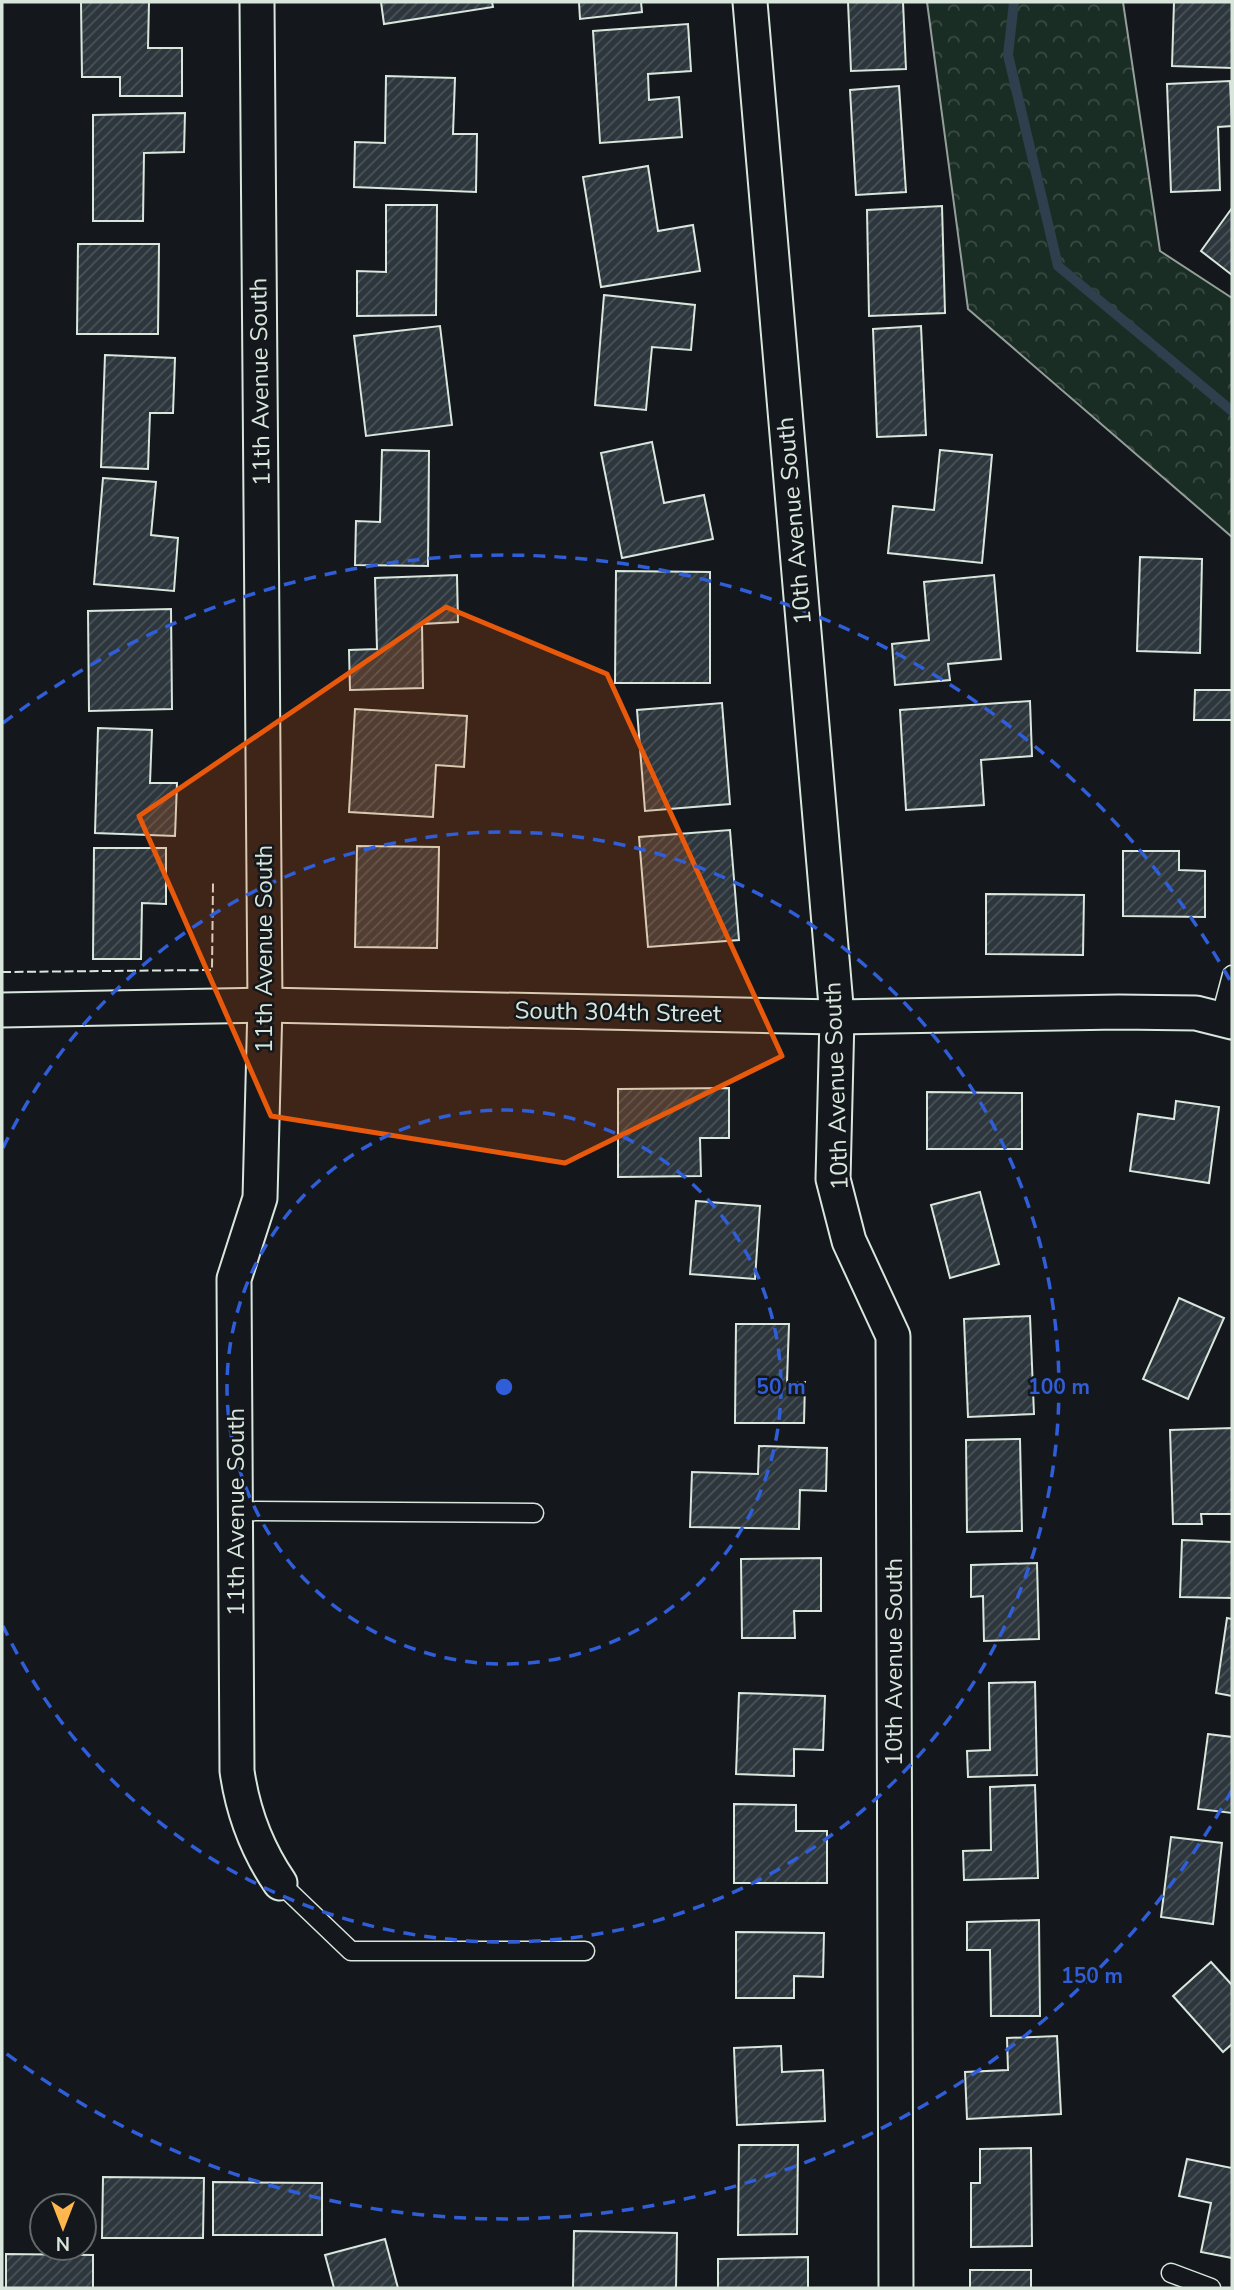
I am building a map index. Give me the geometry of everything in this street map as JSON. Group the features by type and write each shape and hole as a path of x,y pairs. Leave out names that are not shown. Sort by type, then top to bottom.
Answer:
{"street":[{"name":"11th Avenue South","path":"257,2 265,1006 260,1198 234,1279 237,1771 245,1816 253,1837 280,1883"},
{"name":"10th Avenue South","path":"750,2 837,1017 833,1180 849,1241 893,1336 896,2288"},
{"name":"South 304th Street","path":"2,1010 265,1006 837,1017 1119,1012 1196,1013 1226,1021"}],"lane":[{"path":"1226,1021 1232,975"},
{"path":"236,1511 534,1513"},
{"path":"280,1883 351,1951 585,1951"},
{"path":"1171,2273 1211,2288"}],"highlighted area":[{"path":"446,607 607,674 782,1056 565,1163 271,1116 139,816"}],"green space":[{"path":"927,2 1123,2 1160,251 1232,298 1232,537 968,309"}],"building":[{"path":"81,2 149,2 148,48 182,48 182,96 120,96 120,77 82,77"},
{"path":"381,2 492,2 493,7 384,24"},
{"path":"579,2 641,2 642,12 580,19"},
{"path":"848,2 903,2 906,69 851,71"},
{"path":"1174,2 1232,2 1232,68 1172,66"},
{"path":"688,24 691,71 648,74 649,100 679,97 682,137 600,143 593,31"},
{"path":"386,76 455,78 453,134 477,134 476,192 354,187 355,142 385,143"},
{"path":"1230,81 1232,126 1218,127 1220,190 1171,192 1167,84"},
{"path":"899,86 906,192 856,195 850,90"},
{"path":"185,113 184,152 144,153 143,221 93,221 93,115"},
{"path":"648,166 658,231 693,225 700,271 601,287 583,177"},
{"path":"386,205 437,205 436,315 357,316 357,271 386,272"},
{"path":"942,206 945,313 869,316 867,210"},
{"path":"1232,208 1232,275 1201,251"},
{"path":"78,244 159,244 158,334 77,334"},
{"path":"604,295 695,305 691,350 652,347 646,410 595,405"},
{"path":"440,326 452,425 366,436 354,336"},
{"path":"921,326 926,435 877,437 873,329"},
{"path":"105,355 175,358 173,413 150,413 148,469 101,467"},
{"path":"652,442 664,503 704,495 713,539 622,558 601,453"},
{"path":"382,450 429,451 428,566 355,565 356,521 380,522"},
{"path":"940,450 992,455 982,563 888,553 893,506 934,510"},
{"path":"103,478 156,482 151,535 178,538 174,591 94,584"},
{"path":"1140,557 1202,559 1200,653 1137,651"},
{"path":"616,571 710,572 710,683 615,683"},
{"path":"457,575 458,622 422,624 423,688 350,690 349,650 377,649 375,578"},
{"path":"994,575 1001,659 948,664 950,680 895,685 892,644 929,640 924,582"},
{"path":"171,609 172,709 89,711 88,611"},
{"path":"1195,690 1232,690 1232,720 1194,720"},
{"path":"1030,701 1032,756 981,760 984,805 906,810 900,710"},
{"path":"722,703 730,804 645,811 637,710"},
{"path":"355,709 467,716 464,767 436,765 433,817 349,812"},
{"path":"98,728 152,730 150,783 177,783 175,836 95,833"},
{"path":"730,830 739,940 648,947 639,837"},
{"path":"357,846 439,847 437,948 355,947"},
{"path":"94,848 166,848 166,904 142,903 141,959 93,959"},
{"path":"1123,851 1179,851 1179,870 1205,871 1205,917 1123,916"},
{"path":"986,894 1084,895 1083,955 986,954"},
{"path":"729,1088 729,1138 700,1138 701,1176 618,1177 618,1089"},
{"path":"927,1092 1022,1093 1022,1149 927,1149"},
{"path":"1176,1101 1219,1107 1209,1183 1130,1171 1138,1114 1174,1119"},
{"path":"980,1192 999,1264 950,1278 931,1205"},
{"path":"696,1201 760,1206 755,1279 690,1274"},
{"path":"1179,1298 1224,1318 1188,1399 1143,1379"},
{"path":"1030,1316 1034,1414 968,1417 964,1319"},
{"path":"736,1324 789,1324 787,1382 805,1382 804,1423 735,1423"},
{"path":"1232,1428 1232,1514 1201,1514 1202,1524 1173,1524 1170,1430"},
{"path":"1020,1439 1022,1531 967,1532 966,1440"},
{"path":"759,1446 827,1448 826,1491 800,1490 799,1529 690,1527 692,1472 758,1474"},
{"path":"1182,1540 1232,1542 1232,1598 1180,1597"},
{"path":"821,1558 821,1611 794,1611 795,1638 742,1638 741,1559"},
{"path":"1037,1563 1039,1639 984,1641 983,1596 971,1597 971,1565"},
{"path":"1227,1618 1232,1619 1232,1696 1216,1693"},
{"path":"1035,1682 1037,1775 968,1777 967,1751 990,1750 989,1683"},
{"path":"739,1693 825,1696 823,1750 794,1749 794,1776 736,1774"},
{"path":"1208,1734 1232,1737 1232,1813 1198,1809"},
{"path":"1035,1785 1038,1878 964,1880 963,1851 991,1850 990,1787"},
{"path":"734,1804 796,1805 796,1831 827,1831 827,1883 734,1883"},
{"path":"1171,1837 1222,1843 1213,1924 1161,1917"},
{"path":"1039,1920 1040,2016 991,2016 990,1950 967,1950 967,1922"},
{"path":"736,1932 824,1933 823,1977 794,1976 794,1998 736,1998"},
{"path":"1211,1962 1232,1985 1232,2044 1223,2052 1173,1996"},
{"path":"1057,2036 1061,2114 967,2119 965,2072 1008,2070 1007,2038"},
{"path":"781,2046 782,2072 823,2070 825,2121 737,2125 734,2048"},
{"path":"739,2145 798,2145 797,2234 738,2235"},
{"path":"1031,2148 1032,2246 971,2247 971,2183 980,2183 980,2149"},
{"path":"1187,2159 1232,2168 1232,2258 1201,2252 1211,2203 1179,2196"},
{"path":"103,2177 204,2178 203,2238 102,2238"},
{"path":"213,2182 322,2183 322,2235 213,2235"},
{"path":"574,2231 677,2233 676,2288 573,2288"},
{"path":"385,2239 398,2288 334,2288 325,2255"},
{"path":"6,2254 28,2254 28,2262 93,2262 93,2288 6,2288"},
{"path":"808,2257 808,2288 718,2288 718,2259"},
{"path":"970,2270 1031,2270 1031,2288 970,2288"}],"waterway":[{"path":"1014,2 1008,55 1058,266 1232,411"}],"fence":[{"path":"2,972 212,970 213,883"}]}
